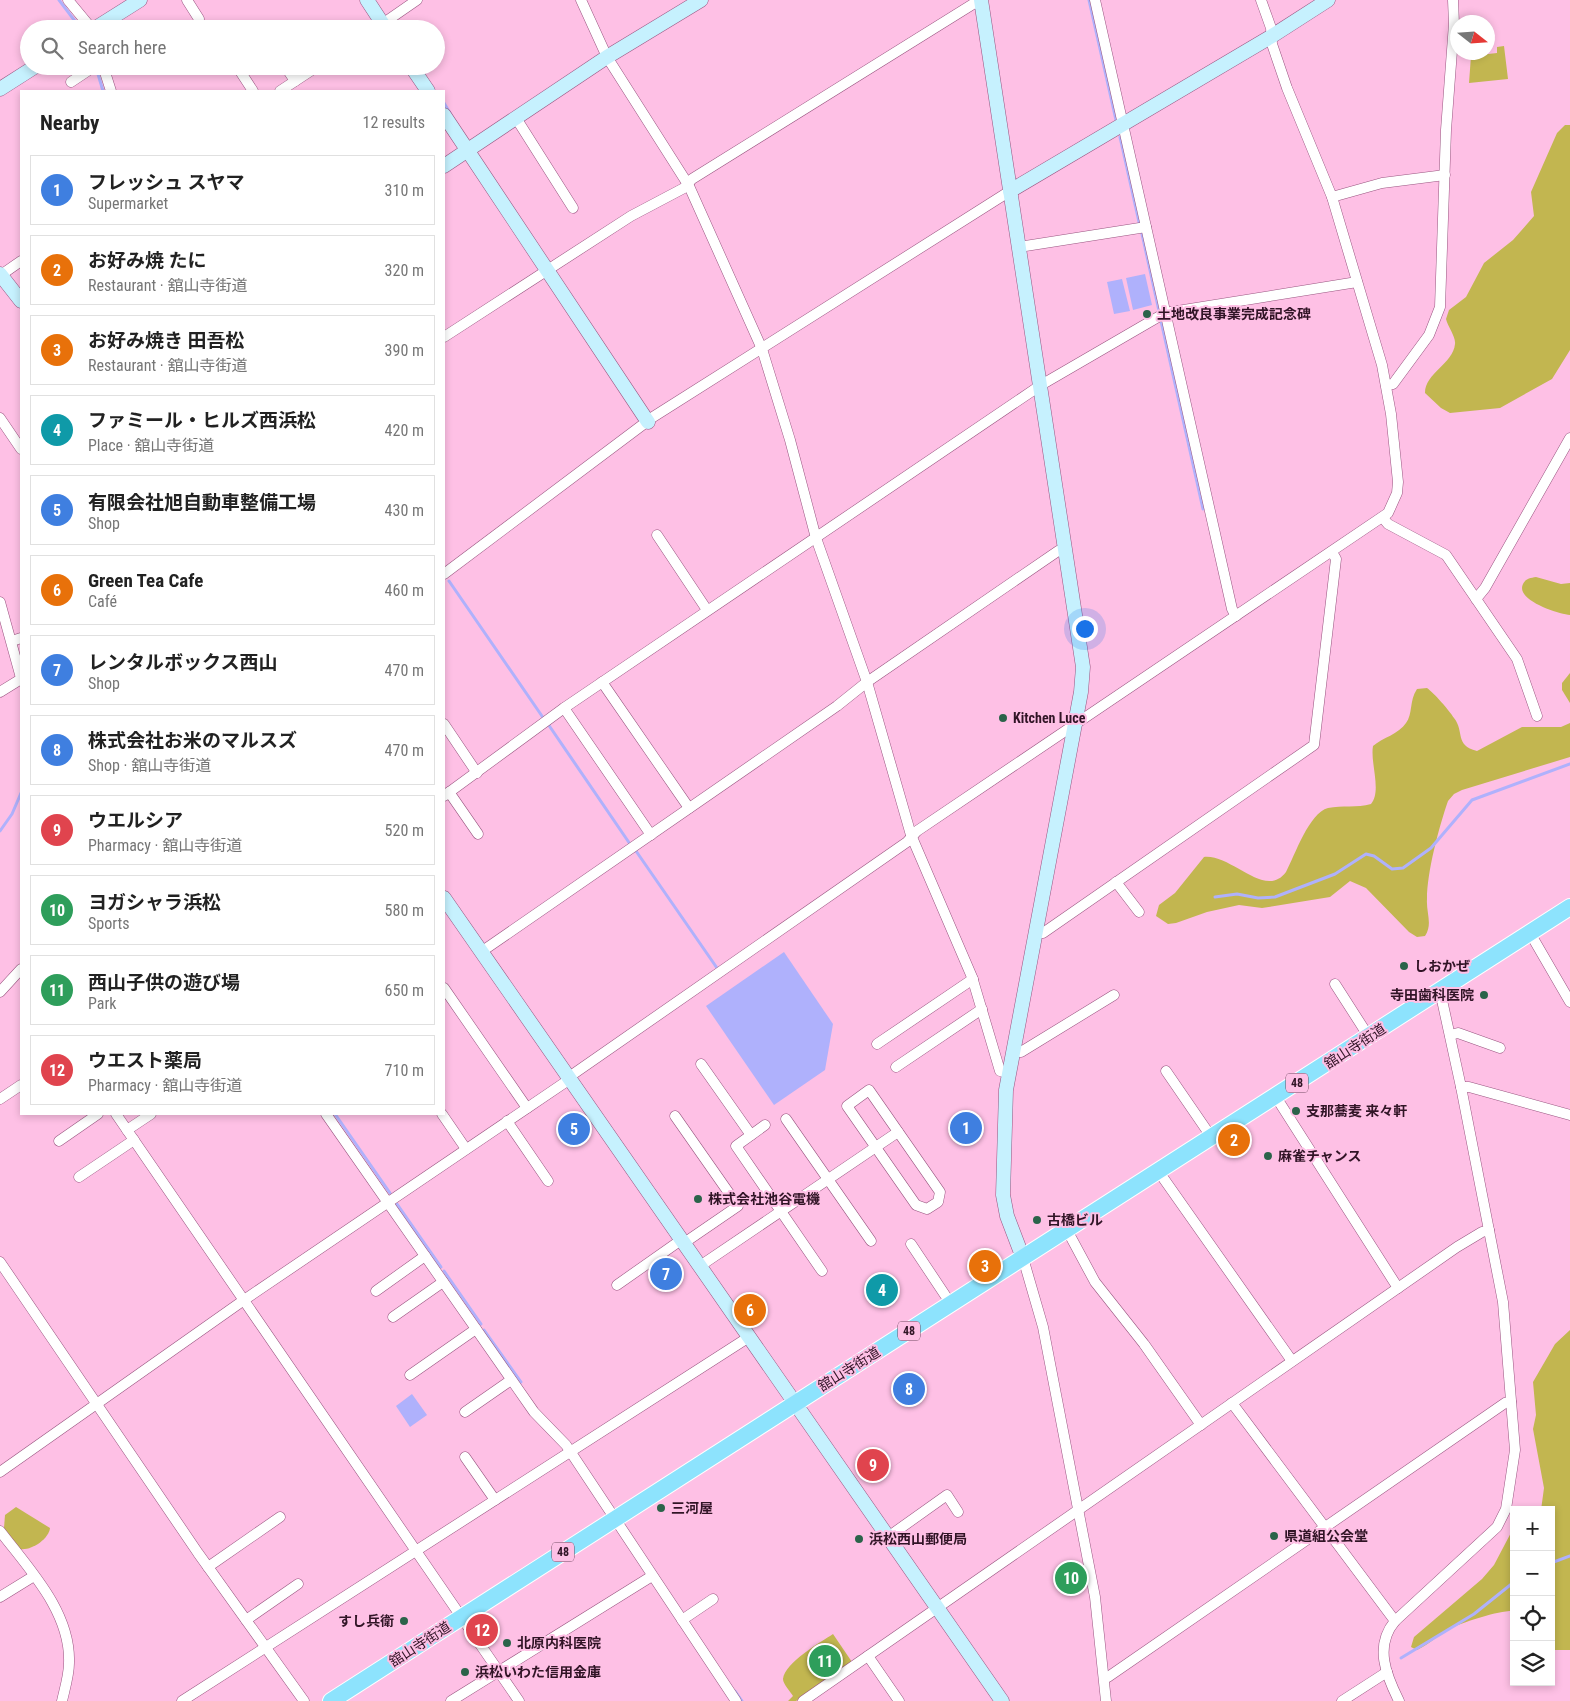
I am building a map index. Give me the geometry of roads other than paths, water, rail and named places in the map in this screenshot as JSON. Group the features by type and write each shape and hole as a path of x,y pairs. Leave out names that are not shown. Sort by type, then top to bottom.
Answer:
{"main road":[{"name":"舘山寺街道","path":"331,1701 1570,907"}],"street":[{"path":"68,0 85,20"},
{"path":"108,20 140,0"},
{"path":"187,0 200,19"},
{"path":"367,0 378,20"},
{"path":"391,20 417,0"},
{"path":"581,0 608,57 688,184 762,349 790,440 816,538 867,682 911,837 973,979 1000,1071 1009,1073"},
{"path":"445,165 608,57 702,0"},
{"path":"1095,0 1232,609 1236,616"},
{"path":"0,1472 244,1300 527,1108 1075,723 1383,518 1394,504 1398,488 1386,385 1332,198 1287,88 1261,0"},
{"path":"445,572 648,422 1010,191 1272,36 1328,0"},
{"path":"1386,385 1393,384 1429,335 1440,307 1444,175 1454,24 1453,0"},
{"path":"445,336 631,216 684,188 692,179 973,4 981,1 1084,667 1009,1073 1005,1105 1003,1195 1007,1216 1023,1258 1043,1327 1095,1597 1106,1701"},
{"path":"0,89 22,75"},
{"path":"71,82 82,75"},
{"path":"106,75 111,90"},
{"path":"243,75 252,90"},
{"path":"291,75 295,82"},
{"path":"282,90 305,75"},
{"path":"417,75 427,90"},
{"path":"445,117 648,422"},
{"path":"516,118 572,208"},
{"path":"1332,198 1382,183 1444,175"},
{"path":"1019,247 1146,227"},
{"path":"20,262 0,274 20,300"},
{"path":"478,834 447,794 564,708 1040,385 1165,313 1357,282"},
{"path":"0,418 4,431 20,448"},
{"path":"1476,599 1485,588 1570,438"},
{"path":"1383,518 1388,524 1446,555 1517,659 1538,716"},
{"path":"657,536 707,610"},
{"path":"481,952 837,706 867,682 1058,551 1066,550"},
{"path":"1035,932 1043,933 1314,745 1336,559 1332,552"},
{"path":"0,602 15,639 20,672"},
{"path":"0,641 15,639"},
{"path":"0,692 20,679"},
{"path":"602,682 689,808"},
{"path":"564,708 651,835"},
{"path":"445,725 477,773"},
{"path":"1116,882 1140,912"},
{"path":"445,899 1002,1701"},
{"path":"1530,933 1570,1002"},
{"path":"0,992 20,973"},
{"path":"877,1044 973,979"},
{"path":"1335,984 1369,1037"},
{"path":"445,989 527,1108"},
{"path":"1399,1701 1383,1660 1384,1643 1395,1621 1497,1527 1503,1518 1514,1462 1502,1296 1461,1087 1442,1000 1438,993"},
{"path":"1013,1050 1022,1052 1114,994"},
{"path":"896,1067 982,1009"},
{"path":"1450,1035 1458,1033 1500,1048"},
{"path":"702,1064 751,1135"},
{"path":"1166,1071 1212,1138"},
{"path":"0,1100 20,1086"},
{"path":"1461,1087 1469,1087 1570,1115"},
{"path":"869,1090 940,1192 938,1202 928,1209 916,1205 876,1147 847,1106 869,1090"},
{"path":"1276,1097 1398,1288"},
{"path":"59,1141 97,1115"},
{"path":"117,1115 500,1670 519,1701"},
{"path":"127,1130 150,1115"},
{"path":"327,1115 534,1412 570,1452 616,1518 652,1576 736,1701"},
{"path":"443,1115 466,1148"},
{"path":"617,1285 738,1206 676,1116"},
{"path":"786,1119 871,1241"},
{"path":"507,1121 548,1181"},
{"path":"765,1125 736,1146 822,1271"},
{"path":"700,1266 898,1132"},
{"path":"79,1177 134,1140"},
{"path":"1159,1172 1292,1361"},
{"path":"1068,1230 1095,1282 1144,1344 1201,1425"},
{"path":"803,1701 1457,1247 1482,1232 1489,1230"},
{"path":"911,1244 951,1304"},
{"path":"376,1291 425,1256"},
{"path":"0,1262 98,1403 208,1567 304,1701"},
{"path":"393,1317 443,1282"},
{"path":"410,1375 476,1329"},
{"path":"182,1701 749,1337"},
{"path":"465,1412 511,1380"},
{"path":"1104,1677 1108,1677 1505,1403 1511,1402"},
{"path":"1232,1403 1395,1621"},
{"path":"465,1457 495,1500"},
{"path":"888,1537 947,1496 958,1512"},
{"path":"208,1567 280,1516"},
{"path":"0,1530 54,1607 66,1634 69,1664 62,1701"},
{"path":"0,1597 34,1576"},
{"path":"452,1701 652,1576"},
{"path":"246,1620 298,1584"},
{"path":"682,1620 713,1599"},
{"path":"868,1656 899,1701"},
{"path":"1342,1701 1387,1672"}],"water":[{"path":"1145,274 1152,305 1133,310 1126,278"},
{"path":"1122,279 1130,311 1114,314 1107,282"},
{"path":"784,952 833,1024 825,1070 774,1105 706,1006"},
{"path":"412,1394 427,1415 410,1427 396,1406"}],"waterway":[{"path":"59,0 74,20"},
{"path":"1089,0 1116,120"},
{"path":"98,75 103,90"},
{"path":"445,105 450,113"},
{"path":"1120,137 1139,222"},
{"path":"1142,234 1159,311"},
{"path":"1161,321 1203,509"},
{"path":"449,581 544,719"},
{"path":"548,724 630,844"},
{"path":"1215,897 1237,894 1258,898 1275,897 1335,874 1366,854 1374,856 1392,869 1403,868 1431,848 1472,800 1570,764"},
{"path":"0,831 12,814 20,795"},
{"path":"636,851 717,968"},
{"path":"336,1115 390,1193"},
{"path":"397,1204 441,1267"},
{"path":"444,1271 481,1324"},
{"path":"484,1330 521,1382"},
{"path":"1555,1562 1570,1556"},
{"path":"1401,1658 1474,1614 1510,1585"},
{"path":"735,1691 742,1701"}],"place":[{"name":"土地改良事業完成記念碑","path":"1147,314"},
{"name":"Kitchen Luce","path":"1003,718"},
{"name":"しおかぜ","path":"1404,966"},
{"name":"寺田歯科医院","path":"1484,995"},
{"name":"支那蕎麦 来々軒","path":"1296,1111"},
{"name":"フレッシュ スヤマ","path":"966,1128"},
{"name":"有限会社旭自動車整備工場","path":"574,1129"},
{"name":"お好み焼 たに","path":"1234,1140"},
{"name":"麻雀チャンス","path":"1268,1156"},
{"name":"株式会社池谷電機","path":"698,1199"},
{"name":"古橋ビル","path":"1037,1220"},
{"name":"お好み焼き 田吾松","path":"985,1266"},
{"name":"レンタルボックス西山","path":"666,1274"},
{"name":"ファミール・ヒルズ西浜松","path":"882,1290"},
{"name":"Green Tea Cafe","path":"750,1310"},
{"name":"株式会社お米のマルスズ","path":"909,1389"},
{"name":"ウエルシア","path":"873,1465"},
{"name":"三河屋","path":"661,1508"},
{"name":"県道組公会堂","path":"1274,1536"},
{"name":"浜松西山郵便局","path":"859,1539"},
{"name":"ヨガシャラ浜松","path":"1071,1578"},
{"name":"すし兵衛","path":"404,1621"},
{"name":"ウエスト薬局","path":"482,1630"},
{"name":"北原内科医院","path":"507,1643"},
{"name":"西山子供の遊び場","path":"825,1661"},
{"name":"浜松いわた信用金庫","path":"465,1672"}]}
